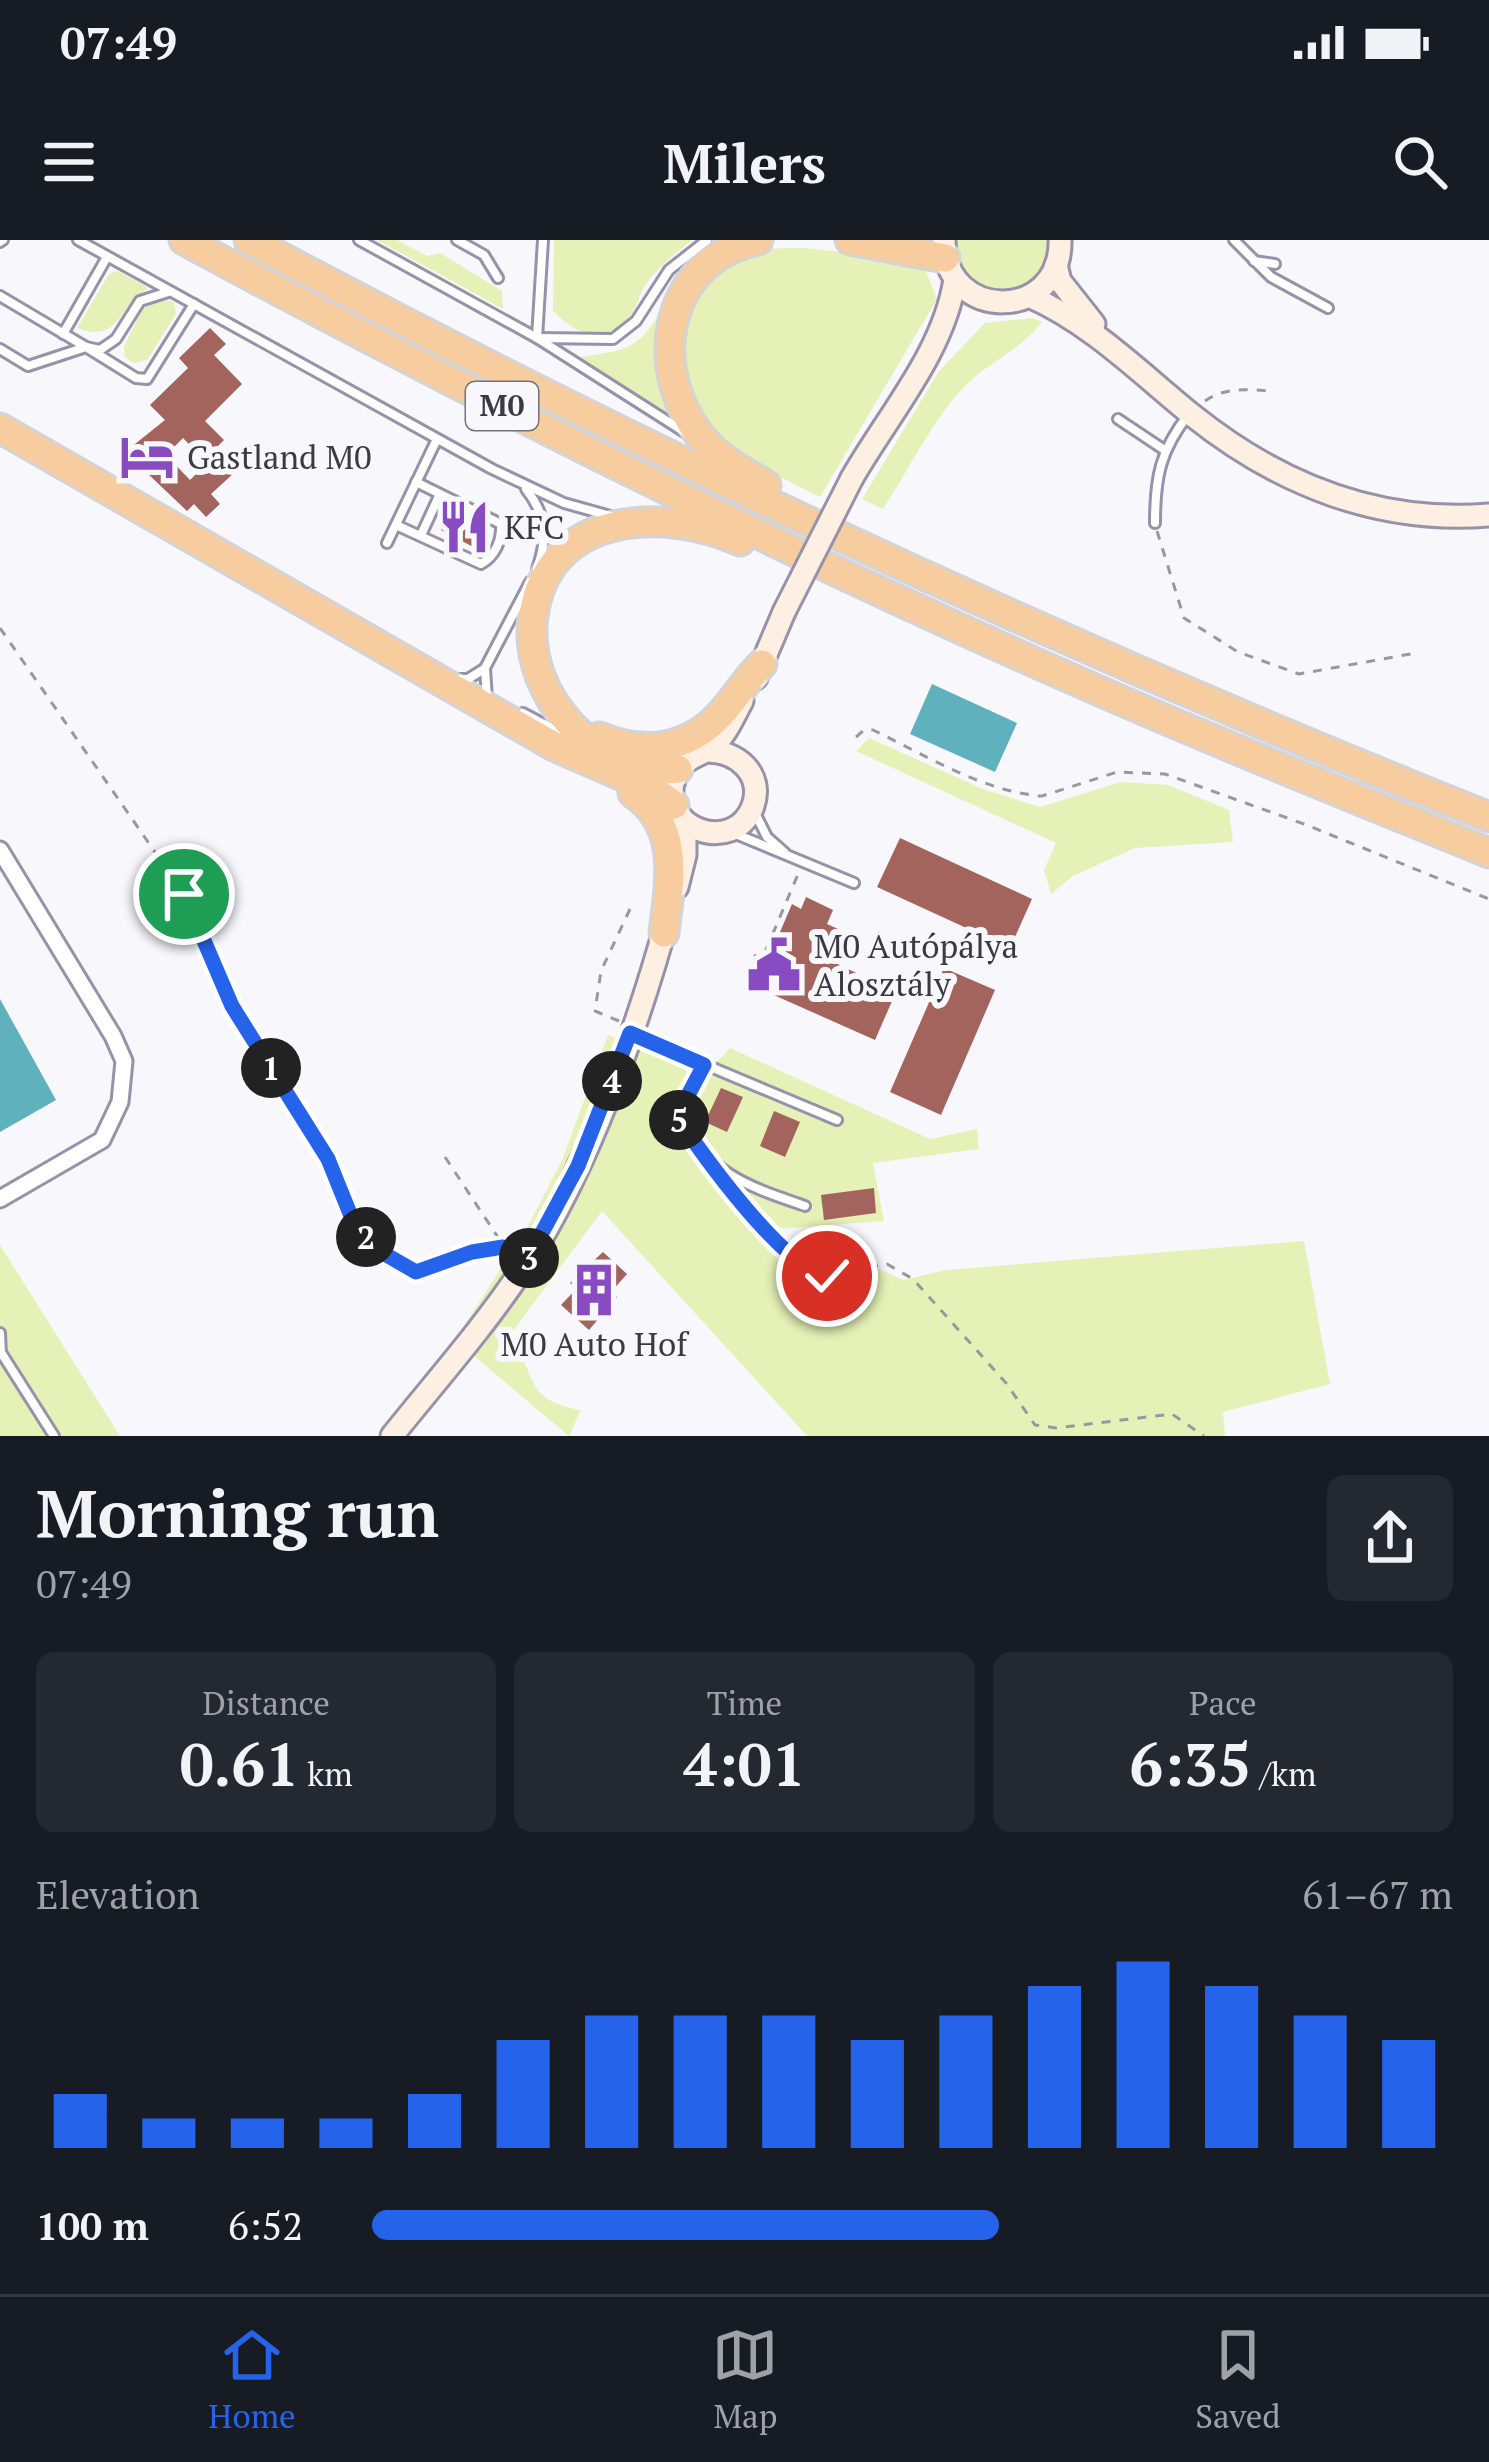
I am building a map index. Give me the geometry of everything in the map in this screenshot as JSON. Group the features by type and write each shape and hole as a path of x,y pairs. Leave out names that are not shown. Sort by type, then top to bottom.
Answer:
{"highway":[{"name":"M0","path":"184,240 479,395 823,565 1078,682 1489,853"},
{"name":"M0","path":"249,240 626,434 871,550 1135,670 1489,817"},
{"path":"758,240 723,254 703,269 685,294 668,348 675,393 712,450 871,550"},
{"path":"850,240 948,259"},
{"path":"0,428 390,649 652,789 679,814"},
{"path":"664,933 670,853 659,817 591,755 542,678 532,638 539,592 559,560 577,543 631,520 697,526 772,555 823,565"},
{"path":"563,712 589,733 614,743 666,747 708,727 762,664"},
{"path":"591,755 652,772 678,769"}],"street":[{"path":"948,259 964,289 989,301 1010,302 1046,283 1056,265 1060,240"},
{"path":"664,933 699,861 752,808 754,783 742,761 746,706 784,612 852,478 946,320 948,259"},
{"path":"1056,265 1073,300 1116,349"},
{"path":"1029,296 1116,349 1190,412 1267,466 1330,496 1406,513 1489,515"},
{"path":"928,357 958,322 989,301"},
{"path":"707,751 728,726 762,664"},
{"path":"392,1436 523,1268 578,1166 631,1030 685,855 671,792 678,769 707,751 742,761"},
{"path":"679,814 705,833 723,832"},
{"path":"0,850 124,1061 120,1102 101,1140 0,1199"}],"lane":[{"path":"78,240 521,483 584,511 631,520"},
{"path":"359,240 537,338 712,450"},
{"path":"457,240 484,254 498,278"},
{"path":"537,338 543,240"},
{"path":"537,338 614,339 636,322 669,270 706,240"},
{"path":"1234,240 1279,282 1328,308"},
{"path":"64,334 108,256"},
{"path":"1254,261 1275,264"},
{"path":"0,349 28,366 86,347 107,347 140,301 170,292"},
{"path":"0,296 136,378 147,379 194,304"},
{"path":"1155,524 1155,480 1163,449 1190,412"},
{"path":"1118,419 1163,449"},
{"path":"387,543 437,439"},
{"path":"396,525 481,564 492,558 501,524 416,482"},
{"path":"451,679 468,679 485,668 545,546 538,505 521,483"},
{"path":"421,535 440,494"},
{"path":"390,649 493,704"},
{"path":"485,668 493,704"},
{"path":"752,808 767,837 786,854"},
{"path":"723,832 854,883"},
{"path":"631,1030 837,1120"},
{"path":"704,1065 677,1116 713,1166 805,1205"},
{"path":"0,1333 1,1356 54,1436"}],"path":[{"path":"1190,412 1217,393 1273,391"},
{"path":"1155,524 1184,618 1238,652 1299,674 1415,653"},
{"path":"0,628 184,894 232,1006 328,1159 355,1226 383,1253 416,1272 472,1252 503,1247"},
{"path":"856,737 873,730 981,780 1027,795 1042,796 1131,770 1185,779 1489,899"},
{"path":"754,955 762,959 799,873 798,859"},
{"path":"630,909 601,971 595,1011 631,1030"},
{"path":"445,1157 503,1247 523,1268"},
{"path":"713,1166 741,1203 808,1271 827,1276 886,1264 913,1279 1006,1383 1035,1425 1056,1428 1160,1413 1182,1418 1204,1436"}],"green space":[{"path":"377,240 397,240 427,256 440,253 502,291 503,309"},
{"path":"554,240 692,240 654,274 623,324 592,334 572,327 553,311"},
{"path":"949,240 1051,240 1034,279 1011,292 998,292 957,270"},
{"path":"805,248 922,261 937,299 820,497 742,457 708,433 695,408 684,353 695,301 710,280 731,263 759,251"},
{"path":"117,271 149,288 110,327 91,332 77,328 109,274"},
{"path":"670,294 678,420 580,357 636,342"},
{"path":"164,300 174,302 176,314 147,360 134,363 125,357 124,346 143,308"},
{"path":"1032,318 1042,322 951,402 883,509 862,499 939,371 985,323"},
{"path":"869,738 983,789 1040,807 1121,782 1168,785 1229,810 1233,842 1135,848 1073,876 1051,894 1044,870 1056,843 856,751"},
{"path":"608,1035 706,1074 730,1048 930,1139 977,1129 979,1149 873,1163 884,1221 763,1230 801,1278 821,1284 879,1269 903,1280 946,1270 1304,1241 1330,1384 1223,1412 1225,1436 807,1436 602,1211 507,1339 540,1392 581,1410 569,1436 455,1340 528,1226 563,1158"},
{"path":"0,1245 120,1436 0,1436"}],"water":[{"path":"932,684 1017,723 995,772 910,734"},
{"path":"0,999 56,1100 0,1132"}],"building":[{"path":"210,328 226,344 214,355 242,384 205,421 224,440 213,451 234,473 211,494 220,504 206,517 194,504 187,511 125,452 165,420 150,405 188,368 179,358","holes":["183,438 207,463 190,480 166,455"]},
{"name":"KFC","path":"452,509 486,526 489,532 479,550 441,530"},
{"path":"900,838 1032,899 1010,948 877,887"},
{"path":"806,897 833,910 827,924 838,929 825,958 896,992 875,1040 767,992 791,938 780,932 792,904 801,909"},
{"path":"944,968 995,990 941,1115 890,1092"},
{"path":"721,1088 743,1097 727,1132 705,1122"},
{"path":"774,1111 800,1122 785,1157 760,1146"},
{"path":"874,1188 876,1213 824,1220 821,1195"},
{"name":"M0 Auto Hof","path":"603,1252 627,1274 611,1292 617,1297 589,1330 561,1305 577,1288 570,1283"}],"place":[{"name":"Gastland M0","path":"147,457"},
{"name":"KFC","path":"464,527"},
{"name":"M0 Autópálya Alosztály","path":"774,965"},
{"name":"M0 Auto Hof","path":"594,1290"}],"route":[{"path":"184,894 232,1006 328,1159 355,1226 383,1253 416,1272 472,1252 503,1247 523,1268 578,1166 630,1033 704,1065 677,1116 741,1203 801,1266 827,1276"}]}
